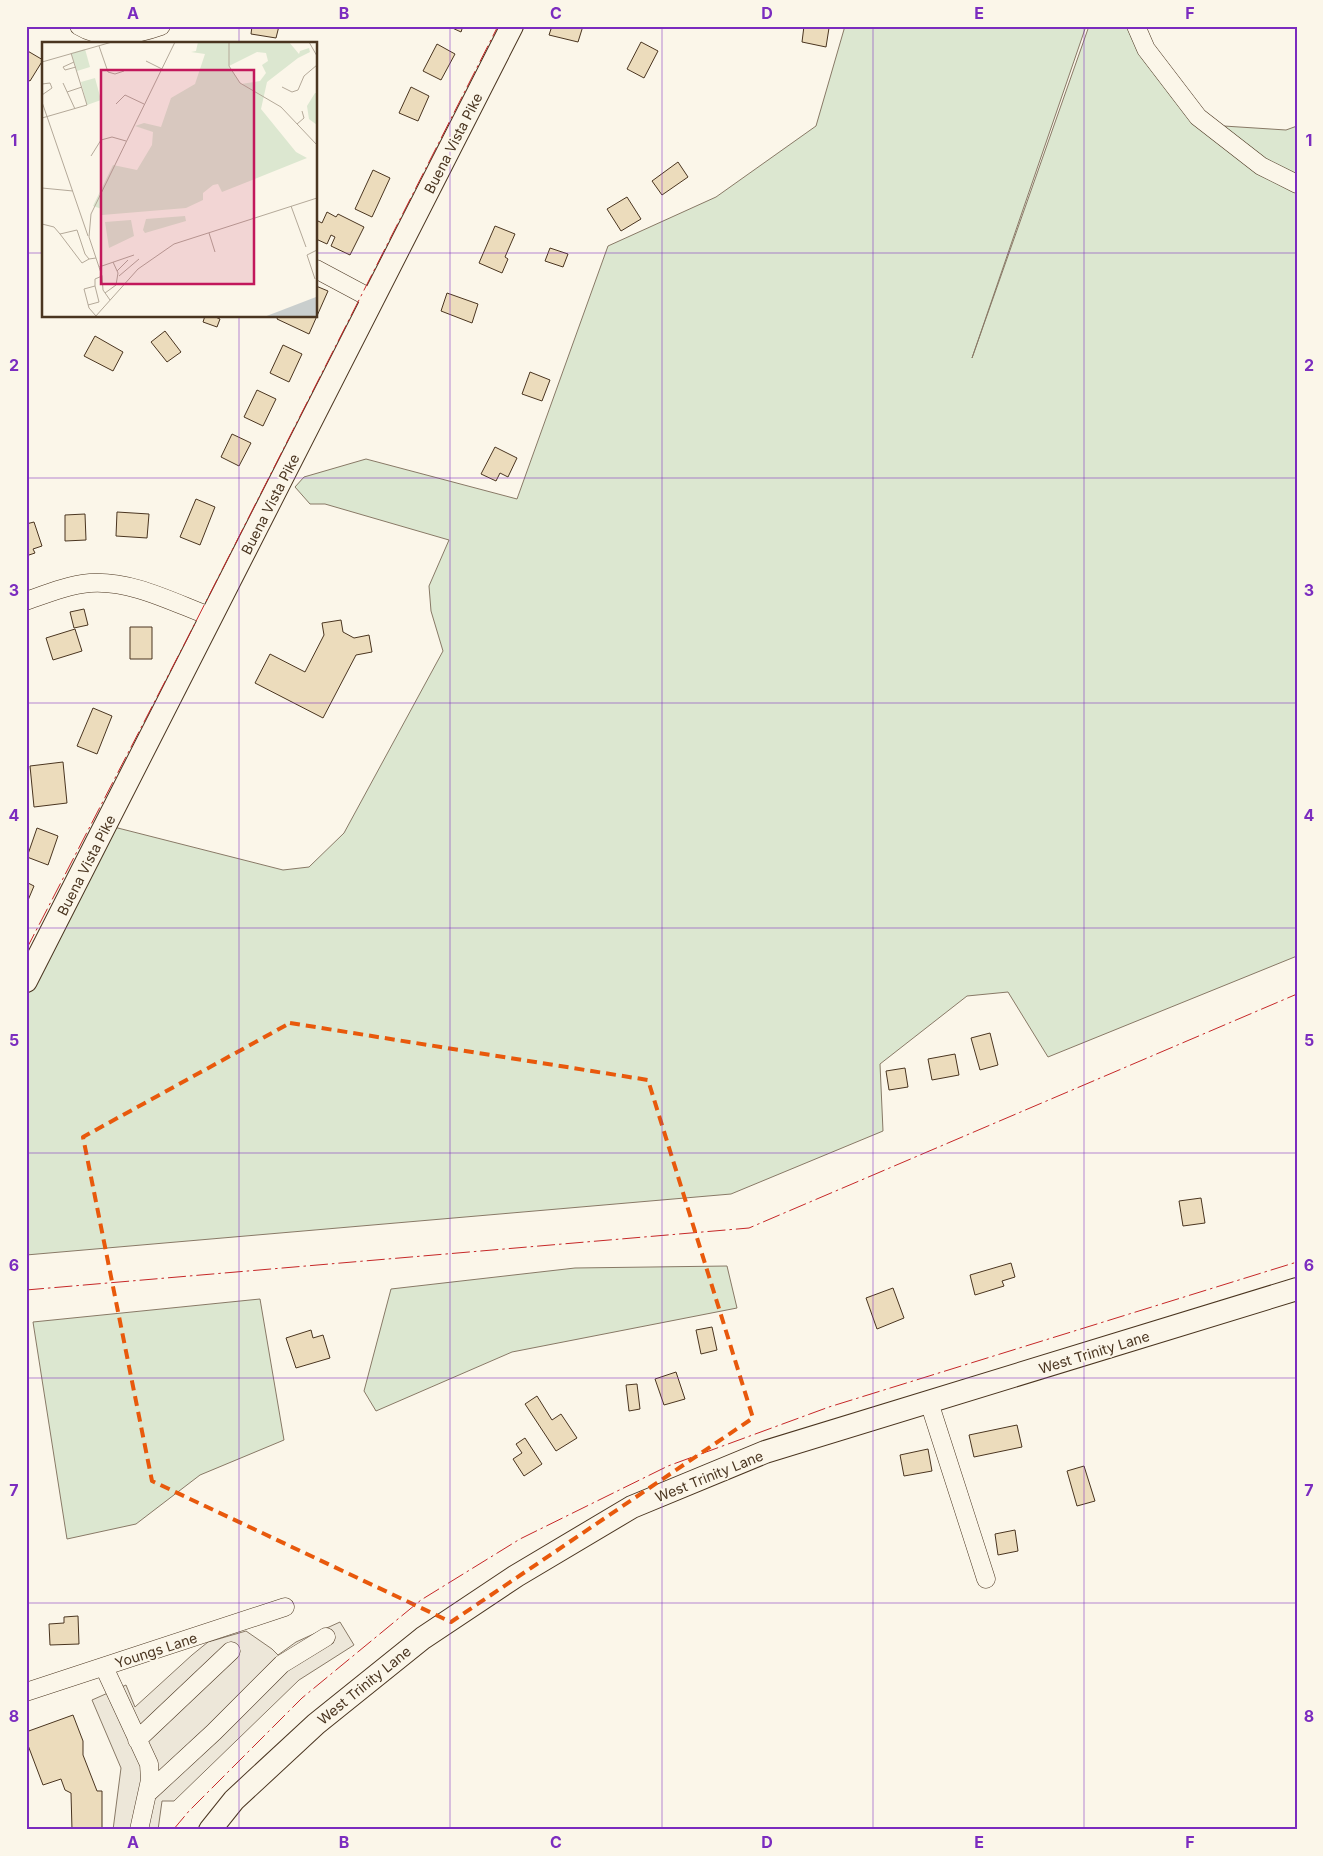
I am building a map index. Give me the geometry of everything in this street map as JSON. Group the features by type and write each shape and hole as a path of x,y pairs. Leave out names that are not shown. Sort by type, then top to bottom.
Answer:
{"main road":[{"name":"Buena Vista Pike","path":"26,981 512,26"},
{"name":"West Trinity Lane","path":"210,1830 234,1800 316,1724 423,1638 516,1576 632,1507 765,1452 1297,1289"}],"street":[{"path":"79,26 86,30 118,36 144,32 161,26"},
{"path":"1136,26 1146,49 1198,117 1261,166 1297,184"},
{"path":"318,270 374,300"},
{"path":"26,601 90,583 128,586 212,617"},
{"path":"929,1402 986,1579"},
{"name":"Youngs Lane","path":"26,1692 286,1607"},
{"path":"148,1793 214,1732 282,1664 326,1637"},
{"path":"137,1740 231,1651"},
{"path":"104,1667 148,1764 150,1780 139,1830"}],"highlighted area":[{"path":"290,1023 648,1080 753,1418 451,1622 152,1481 83,1137"}],"green space":[{"path":"845,26 1086,26 972,358 1089,26 1136,26 1208,125 1286,130 1297,126 1297,956 1048,1057 1008,992 967,996 880,1064 883,1131 731,1194 26,1255 26,981 106,825 283,870 309,867 344,833 443,651 431,611 429,586 449,540 325,504 310,504 295,487 304,477 366,459 517,499 608,246 716,197 816,126"},
{"path":"727,1266 737,1308 512,1352 376,1411 364,1391 391,1289 575,1268"},
{"path":"260,1299 284,1440 200,1475 136,1524 67,1539 33,1322"}],"shaded area":[{"path":"340,1622 354,1645 299,1680 174,1801 162,1801 158,1830 113,1830 121,1768 92,1700 126,1685 135,1707 208,1642 246,1631 278,1655 296,1642"}],"building":[{"path":"252,26 279,26 276,38 251,34"},
{"path":"448,26 463,26 461,32"},
{"path":"552,26 583,26 578,42 549,35"},
{"path":"804,26 829,28 826,47 802,42"},
{"path":"641,42 658,51 644,78 627,69"},
{"path":"437,44 455,54 441,80 423,71"},
{"path":"26,50 42,59 42,62 30,81 26,79"},
{"path":"411,87 429,96 418,121 399,113"},
{"path":"678,162 688,177 662,195 652,181"},
{"path":"373,170 390,178 372,217 355,209"},
{"path":"627,197 641,219 621,231 607,209"},
{"path":"327,212 336,217 338,214 364,227 350,255 331,246 335,237 331,235 327,244 318,240 318,221 322,223"},
{"path":"495,226 515,234 505,257 508,259 502,273 479,263"},
{"path":"550,248 568,254 563,267 545,261"},
{"path":"318,287 328,291 318,314"},
{"path":"447,293 478,304 472,323 441,311"},
{"path":"204,318 220,319 217,327 203,322"},
{"path":"277,318 316,318 309,334"},
{"path":"165,331 181,352 167,362 151,342"},
{"path":"95,336 123,352 113,371 84,356"},
{"path":"283,345 302,354 289,382 270,373"},
{"path":"530,372 550,380 542,401 522,394"},
{"path":"257,390 276,399 263,426 244,417"},
{"path":"232,434 251,443 239,466 221,457"},
{"path":"495,447 517,458 508,477 500,473 496,481 481,474"},
{"path":"196,499 215,507 200,545 180,537"},
{"path":"117,512 149,514 147,538 116,536"},
{"path":"85,514 86,540 65,541 65,515"},
{"path":"34,522 42,546 33,549 35,553 26,556 26,524"},
{"path":"84,609 88,625 74,628 70,612"},
{"path":"341,620 343,632 354,638 369,635 372,652 356,655 323,718 255,683 270,654 305,672 324,635 322,623"},
{"path":"130,627 152,627 152,659 130,659"},
{"path":"75,629 82,651 53,660 46,638"},
{"path":"93,708 112,716 97,754 77,746"},
{"path":"63,762 67,803 34,807 30,766"},
{"path":"37,828 58,836 48,865 27,857"},
{"path":"26,882 34,886 26,905"},
{"path":"990,1033 998,1065 980,1070 971,1038"},
{"path":"955,1054 959,1075 932,1080 928,1059"},
{"path":"905,1068 908,1087 889,1090 886,1071"},
{"path":"1201,1198 1205,1223 1183,1226 1179,1201"},
{"path":"1011,1263 1015,1277 1002,1281 1004,1286 975,1295 970,1275"},
{"path":"893,1288 904,1318 877,1329 866,1298"},
{"path":"712,1327 717,1350 701,1354 696,1330"},
{"path":"311,1330 313,1338 323,1335 330,1358 296,1368 286,1338"},
{"path":"676,1372 685,1399 664,1405 655,1379"},
{"path":"637,1384 640,1409 629,1411 626,1385"},
{"path":"537,1396 552,1420 561,1414 577,1438 556,1451 525,1404"},
{"path":"1017,1425 1022,1447 974,1457 969,1435"},
{"path":"525,1438 542,1464 524,1476 513,1459 522,1453 516,1444"},
{"path":"928,1449 932,1471 904,1476 900,1455"},
{"path":"1084,1466 1095,1501 1077,1506 1067,1471"},
{"path":"1015,1530 1018,1551 998,1555 995,1534"},
{"path":"78,1616 79,1644 50,1645 49,1624 64,1623 64,1617"},
{"path":"73,1715 83,1741 83,1755 97,1791 102,1791 102,1830 72,1830 71,1793 65,1790 61,1779 43,1785 26,1740 26,1732"}],"power":[{"path":"26,950 187,639 498,26"},
{"path":"26,1290 749,1228 1297,994"},
{"path":"173,1830 189,1811 302,1698 421,1600 520,1539 668,1466 829,1407 1297,1262"},
{"path":"26,1819 29,1830"}]}
